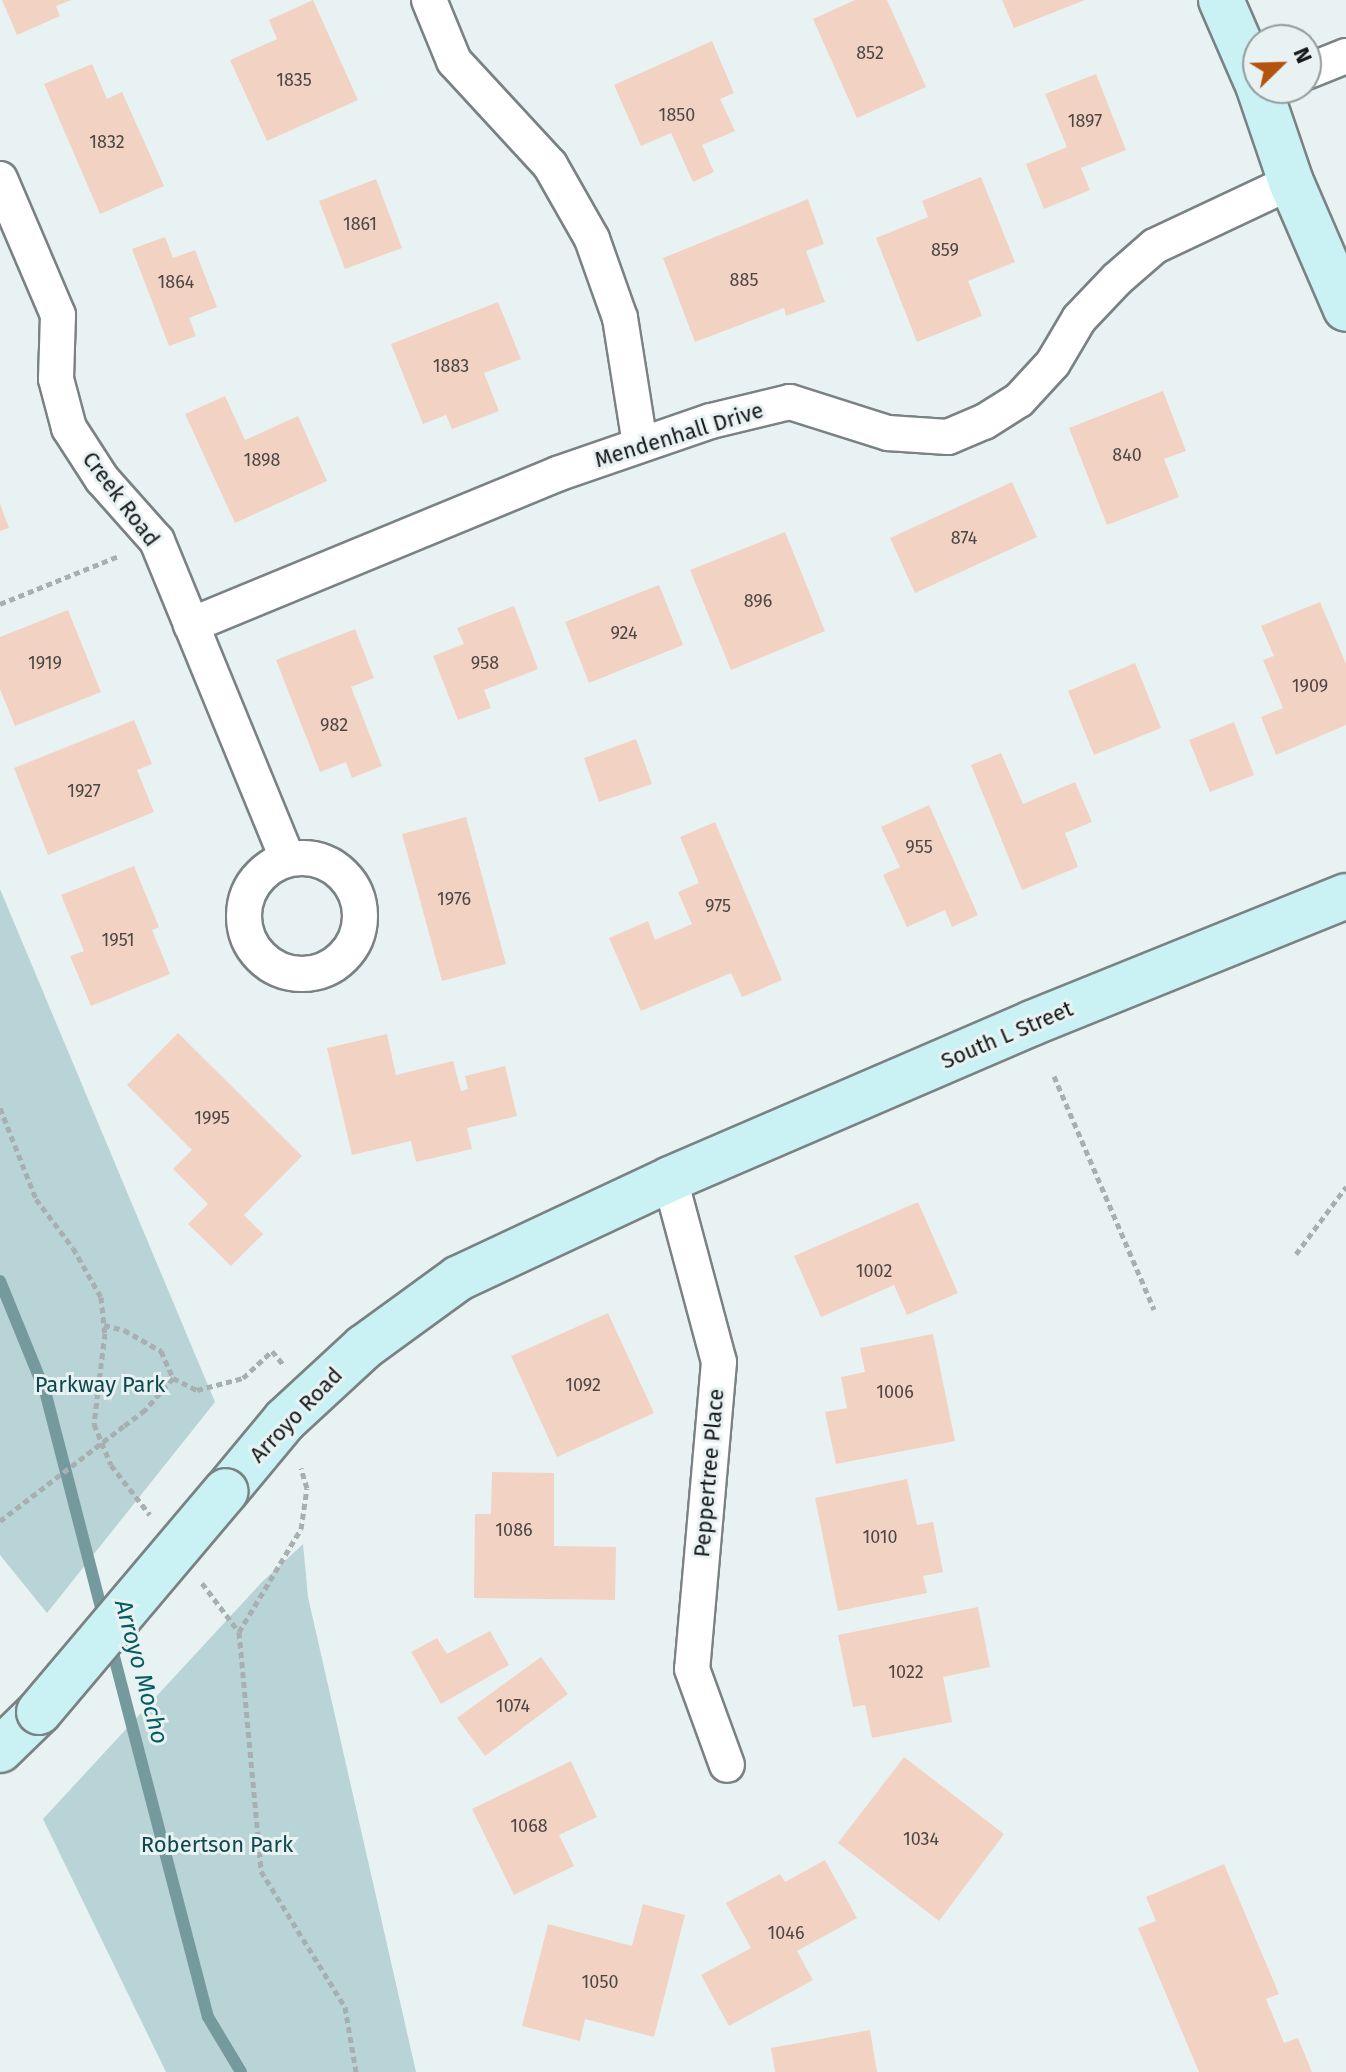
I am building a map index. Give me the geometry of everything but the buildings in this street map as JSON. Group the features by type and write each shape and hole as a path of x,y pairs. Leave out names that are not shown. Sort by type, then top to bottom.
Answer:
{"street":[{"path":"429,0 454,61 550,165 592,239 620,318 640,444"},
{"path":"1221,0 1242,46"},
{"path":"1322,66 1346,56"},
{"path":"1266,104 1291,182 1346,309"},
{"name":"Creek Road","path":"0,179 58,315 56,379 69,428 102,479 157,541 287,858"},
{"name":"Mendenhall Drive","path":"191,625 557,474 640,444 790,402 888,433 948,437 984,422 1019,400 1053,363 1079,319 1117,279 1155,246 1291,182"},
{"name":"South L Street","path":"670,1179 1032,1023 1346,896"},
{"name":"Arroyo Road","path":"0,1750 39,1712 298,1408 364,1347 459,1278 670,1179"},
{"name":"Peppertree Place","path":"670,1179 719,1362 692,1669 727,1765"}],"path":[{"path":"0,604 157,541"},
{"path":"1054,1076 1154,1309"},
{"path":"1296,1254 1346,1187"},
{"path":"104,1325 124,1330 161,1351 173,1378 197,1390 243,1378 272,1351 298,1408 307,1488 301,1529 239,1632"},
{"path":"0,1521 145,1410 173,1378"}],"green space":[{"name":"Parkway Park","path":"0,889 215,1402 47,1613 0,1555"},
{"name":"Robertson Park","path":"303,1544 308,1597 416,2072 166,2072 43,1819 262,1582"}],"waterway":[{"name":"Arroyo Mocho","path":"0,1281 45,1391 104,1619"},
{"name":"Arroyo Mocho","path":"111,1645 208,2017 241,2072"}]}
